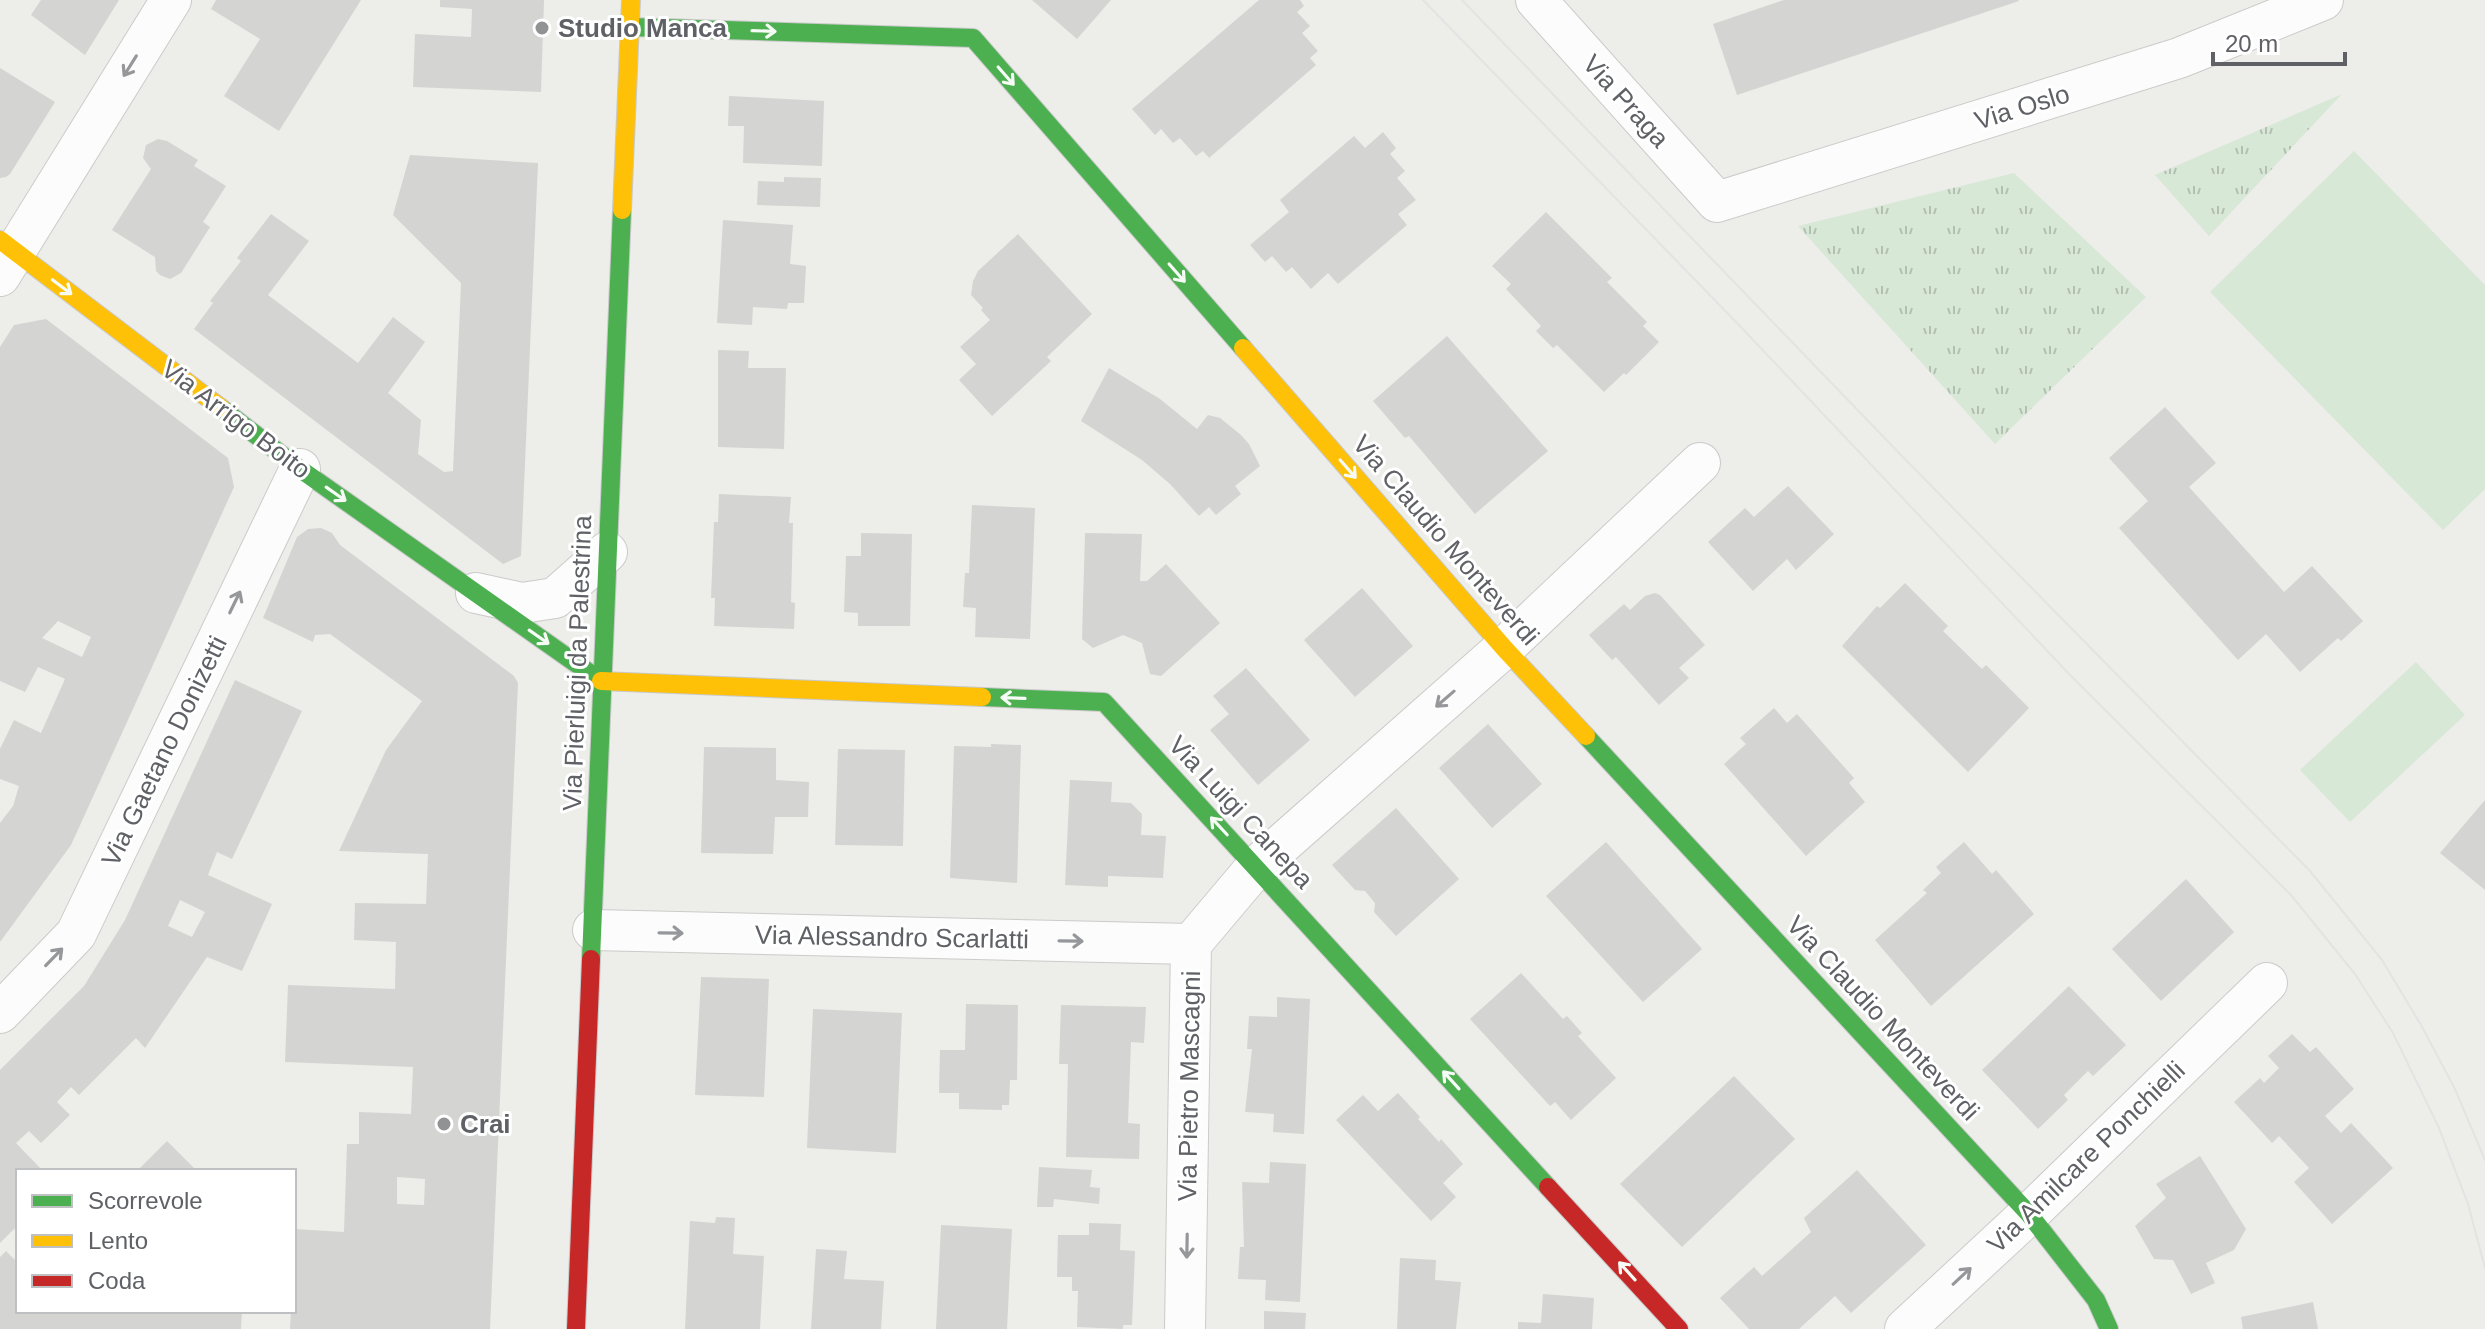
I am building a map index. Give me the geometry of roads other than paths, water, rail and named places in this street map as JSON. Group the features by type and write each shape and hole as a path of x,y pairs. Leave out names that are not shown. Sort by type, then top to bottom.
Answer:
{"street":[{"path":"5,256 171,0"},
{"name":"Via Pierluigi da Palestrina","path":"576,1329 631,0"},
{"name":"Via Praga","path":"1536,0 1717,202"},
{"name":"Via Oslo","path":"1717,202 2179,58 2323,0"},
{"name":"Via Claudio Monteverdi","path":"630,27 973,38 1504,648 2029,1214 2096,1300 2109,1329"},
{"name":"Via Arrigo Boito","path":"5,256 601,681"},
{"name":"Via Pietro Mascagni","path":"1185,1329 1191,944 1256,867 1504,648 1700,463"},
{"name":"Via Gaetano Donizetti","path":"0,1013 76,934 300,469"},
{"name":"Via Arrigo Boito","path":"476,593 522,603 555,598 607,552"},
{"name":"Via Luigi Canepa","path":"601,681 1104,702 1679,1329"},
{"name":"Via Alessandro Scarlatti","path":"593,930 1191,944"},
{"name":"Via Amilcare Ponchielli","path":"1905,1329 2029,1214 2267,983"}],"tram line":[{"path":"1423,0 1738,324 2071,676 2291,895 2355,974 2393,1033 2439,1128 2468,1204 2485,1268"},
{"path":"1462,0 1901,455 2310,871 2382,960 2455,1089 2485,1160"}],"place":[{"name":"Studio Manca","path":"542,28"},
{"name":"Crai","path":"444,1124"}]}
